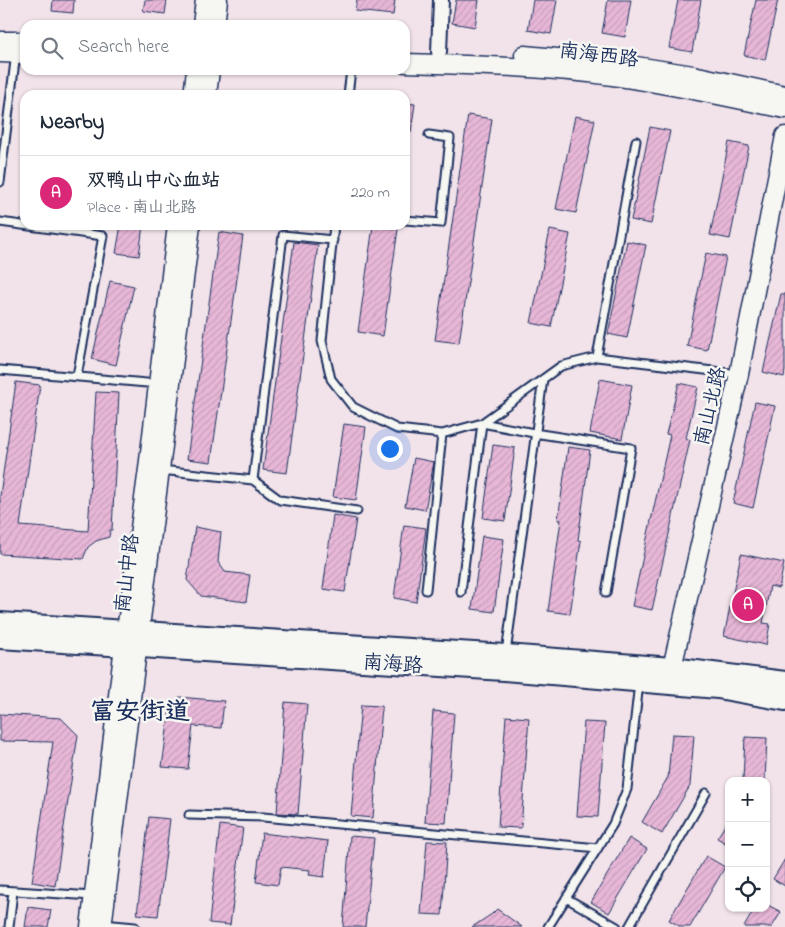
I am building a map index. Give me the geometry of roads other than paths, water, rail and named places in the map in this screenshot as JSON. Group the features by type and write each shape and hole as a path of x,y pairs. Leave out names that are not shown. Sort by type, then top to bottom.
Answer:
{"main road":[{"name":"南海路","path":"0,623 132,639 505,663 670,676 785,682"},
{"name":"南海路","path":"0,638 132,639"},
{"name":"南海路","path":"505,663 639,682 670,676 718,688 785,700"}],"street":[{"path":"203,20 205,0"},
{"path":"216,20 218,0"},
{"path":"439,52 441,0"},
{"path":"0,41 16,50"},
{"name":"南海西路","path":"410,51 522,55 622,64 693,75 785,96"},
{"name":"南海西路","path":"410,63 513,66 612,76 665,84 785,109"},
{"path":"194,90 195,75"},
{"path":"208,90 209,75"},
{"name":"南山北路","path":"670,676 738,374 785,136"},
{"name":"南山中路","path":"154,469 158,384 176,230"},
{"name":"南山中路","path":"98,926 154,469 190,230"},
{"name":"南山中路","path":"98,926 94,896 132,639"}],"lane":[{"path":"0,182 16,50"},
{"path":"349,90 350,75"},
{"path":"410,220 441,223 450,138 429,135"},
{"path":"597,357 636,141"},
{"path":"0,222 20,225"},
{"path":"59,230 103,236 77,376"},
{"path":"334,230 322,341 331,379 353,407 397,429 442,434 482,423 561,366 597,357 738,374"},
{"path":"253,480 283,235 333,240"},
{"path":"0,370 158,384"},
{"path":"505,663 534,434 543,379"},
{"path":"482,423 534,434 631,448 606,593"},
{"path":"461,592 482,423"},
{"path":"426,590 442,434"},
{"path":"154,469 253,480 280,500 357,511"},
{"path":"548,927 613,824 627,789 639,682"},
{"path":"630,927 706,793"},
{"path":"189,815 263,817 598,848"},
{"path":"0,890 94,896"},
{"path":"9,927 13,891"},
{"path":"566,898 617,927"},
{"path":"98,926 135,927"}],"place":[{"name":"双鸭山中心血站","path":"748,605"}],"district":[{"name":"富安街道","path":"140,710"}]}
